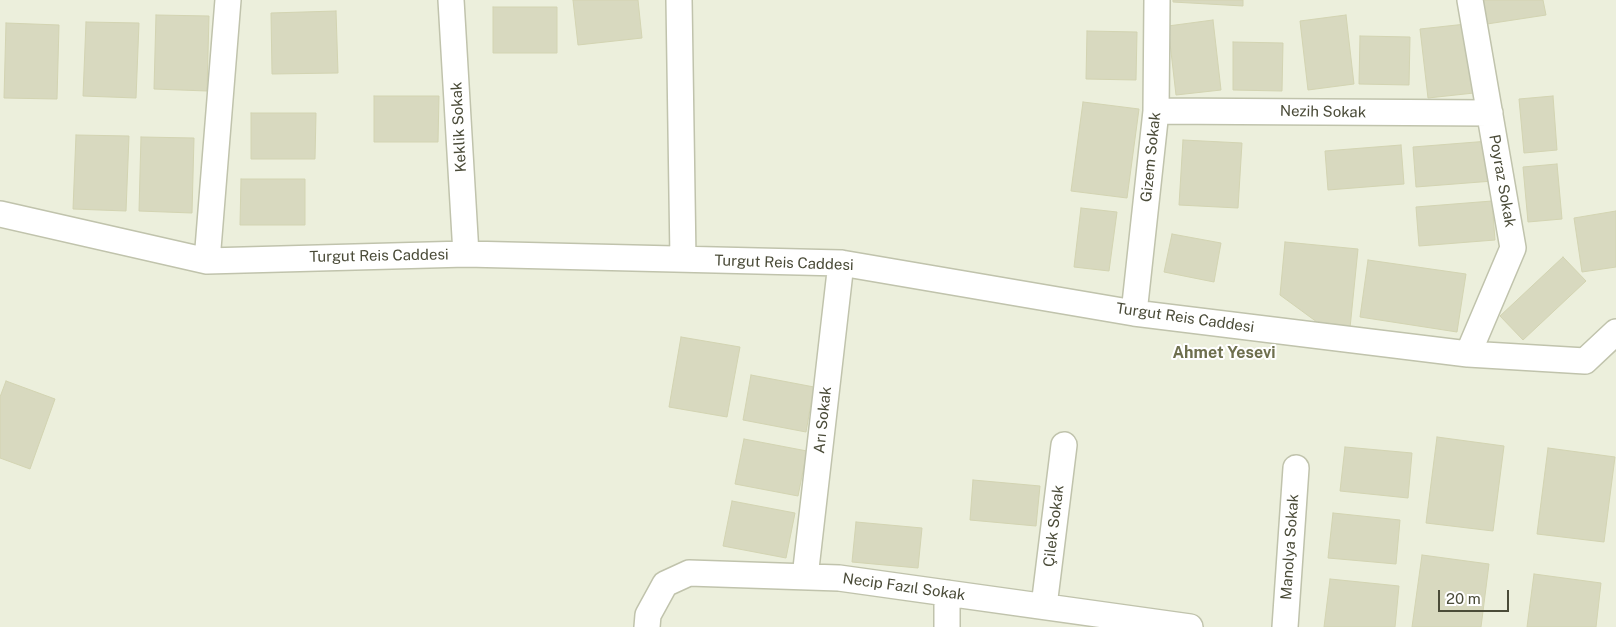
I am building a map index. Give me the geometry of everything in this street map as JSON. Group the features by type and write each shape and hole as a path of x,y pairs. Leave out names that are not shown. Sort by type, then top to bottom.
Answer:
{"street":[{"path":"207,261 228,0"},
{"name":"Keklik Sokak","path":"451,0 466,254"},
{"path":"679,0 683,259"},
{"name":"Gizem Sokak","path":"1134,313 1156,110 1157,0"},
{"name":"Poyraz Sokak","path":"1468,354 1514,248 1470,0"},
{"name":"Nezih Sokak","path":"1156,110 1490,114"},
{"name":"Turgut Reis Caddesi","path":"0,214 207,261 466,254 841,263 1134,313 1468,354 1584,360 1616,332"},
{"name":"Arı Sokak","path":"805,577 841,263"},
{"name":"Çilek Sokak","path":"1044,606 1064,445"},
{"name":"Manolya Sokak","path":"1285,627 1296,468"},
{"name":"Necip Fazıl Sokak","path":"647,627 648,615 665,584 689,573 839,578 1044,606 1149,624 1190,627"},
{"path":"947,593 947,627"}],"shaded area":[{"path":"0,0 1616,0 1616,627 0,627"}],"building":[{"path":"573,0 638,0 642,38 578,45"},
{"path":"1173,0 1243,0 1243,6 1173,2"},
{"path":"1483,0 1543,0 1546,15 1487,24"},
{"path":"493,7 557,7 557,53 493,53"},
{"path":"336,11 338,73 272,74 271,13"},
{"path":"156,15 209,16 207,91 154,89"},
{"path":"1346,15 1354,84 1308,90 1300,21"},
{"path":"1213,20 1221,90 1176,95 1168,26"},
{"path":"86,22 139,23 136,98 83,96"},
{"path":"6,23 59,25 57,99 4,98"},
{"path":"1466,24 1474,93 1428,98 1420,29"},
{"path":"1087,31 1137,32 1136,80 1086,79"},
{"path":"1360,36 1410,37 1409,85 1359,84"},
{"path":"1233,42 1283,43 1282,91 1233,90"},
{"path":"374,96 439,96 438,142 374,142"},
{"path":"1553,96 1557,150 1524,153 1519,99"},
{"path":"1083,102 1139,109 1127,198 1071,191"},
{"path":"251,113 316,113 315,159 251,159"},
{"path":"76,135 129,136 126,211 73,209"},
{"path":"141,137 194,138 192,213 139,211"},
{"path":"1183,140 1242,143 1238,208 1179,205"},
{"path":"1489,141 1493,181 1416,187 1413,147"},
{"path":"1401,145 1404,184 1328,190 1325,151"},
{"path":"1557,164 1562,219 1528,222 1523,167"},
{"path":"241,179 305,179 305,225 240,225"},
{"path":"1492,201 1495,240 1419,246 1416,207"},
{"path":"1081,208 1117,212 1109,271 1074,267"},
{"path":"1616,211 1616,267 1582,272 1574,218"},
{"path":"1172,234 1221,243 1214,282 1164,272"},
{"path":"1285,242 1358,249 1350,328 1321,325 1280,295"},
{"path":"1563,257 1586,281 1523,340 1500,316"},
{"path":"1368,260 1466,274 1457,332 1360,317"},
{"path":"681,337 740,347 727,417 669,407"},
{"path":"751,375 814,387 806,432 743,420"},
{"path":"6,381 55,399 30,469 0,458 0,397"},
{"path":"1437,437 1504,446 1493,531 1426,523"},
{"path":"744,439 807,451 798,496 735,484"},
{"path":"1345,447 1412,453 1408,498 1340,491"},
{"path":"1548,448 1615,457 1604,542 1537,534"},
{"path":"973,480 1040,486 1036,526 970,520"},
{"path":"732,501 795,513 786,558 723,546"},
{"path":"1333,513 1400,520 1396,564 1328,558"},
{"path":"856,522 922,528 918,568 852,562"},
{"path":"1422,555 1489,564 1481,627 1412,627"},
{"path":"1534,574 1601,583 1596,627 1527,627"},
{"path":"1330,579 1399,586 1395,627 1324,627"}],"district":[{"name":"Ahmet Yesevi","path":"1224,353"}]}
